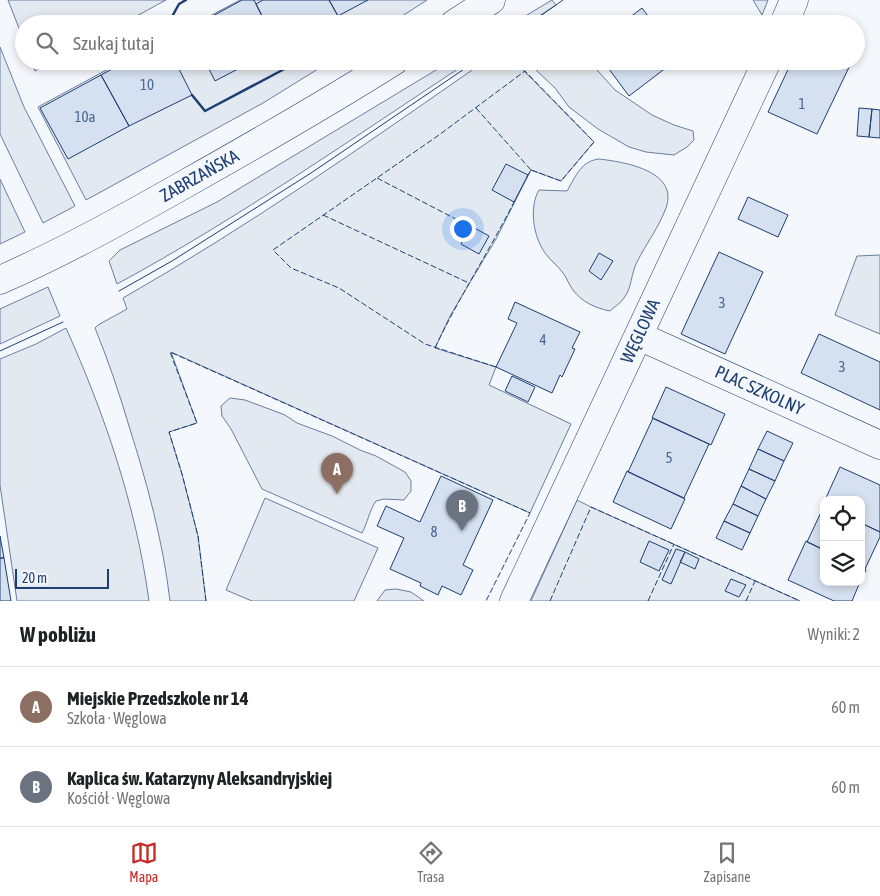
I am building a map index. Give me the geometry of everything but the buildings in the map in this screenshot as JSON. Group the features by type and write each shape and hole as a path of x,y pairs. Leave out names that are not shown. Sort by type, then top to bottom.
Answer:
{"street":[{"path":"468,15 492,0"},
{"path":"788,15 794,0"},
{"name":"ZABRZAŃSKA","path":"0,280 127,216 269,137 379,70"},
{"name":"WĘGLOWA","path":"514,601 763,70"},
{"name":"PLAC SZKOLNY","path":"639,336 880,445"}],"shaded area":[{"path":"8,0 166,0 138,15 15,15 15,18"},
{"path":"240,0 427,0 404,15 212,15"},
{"path":"552,0 556,5 541,15 527,15"},
{"path":"753,0 768,0 762,15"},
{"path":"0,47 24,107 75,206 43,223 0,134"},
{"path":"106,70 316,70 263,103 86,200 38,107"},
{"path":"436,70 457,70 252,204 117,284 109,261 120,250 217,202"},
{"path":"472,70 524,70 594,142 561,181 531,170 496,239 450,316 435,348 496,367 489,385 571,424 530,513 171,352 197,423 169,432 198,536 206,601 170,601 159,534 136,447 95,328 127,309 123,298 262,213"},
{"path":"597,70 615,90 652,115 693,131 694,140 674,155 646,152 629,147 598,129 569,107 555,88 537,71"},
{"path":"599,159 635,166 647,171 665,185 668,195 666,208 637,262 627,294 610,311 589,304 580,298 572,288 563,273 547,256 541,246 535,230 533,213 539,190 567,191 583,166"},
{"path":"0,179 25,232 0,244"},
{"path":"880,255 880,334 835,315 857,256"},
{"path":"48,287 60,316 0,344 0,309"},
{"path":"66,328 94,394 117,462 136,530 149,601 17,601 0,485 0,359 36,344"},
{"path":"230,398 245,400 285,415 297,423 376,456 405,472 411,481 411,491 404,500 384,499 376,501 362,533 262,489 231,429 222,416 221,406"},
{"path":"265,498 378,548 354,601 252,601 226,590"},
{"path":"577,500 591,507 800,601 531,601"},
{"path":"396,589 411,592 424,601 377,601 385,590"}],"tram line":[{"path":"542,15 563,0"},
{"path":"119,291 172,261 311,173 463,70"},
{"path":"0,351 63,322"}],"fence":[{"path":"496,367 425,344 339,288 291,268 273,250 439,135 525,71 594,142 561,181 531,170 526,178"},
{"path":"476,108 531,170"},
{"path":"377,178 473,228"},
{"path":"435,348 515,200"},
{"path":"323,215 469,283"},
{"path":"206,601 198,536 169,432 197,423 170,352 530,513 486,601"},
{"path":"550,601 591,507 800,601"},
{"path":"648,601 674,544"},
{"path":"746,601 755,581"}],"wall":[{"path":"173,15 179,4 186,0"},
{"path":"192,95 205,111 282,70"}],"place":[{"name":"Miejskie Przedszkole nr 14","path":"337,494"},
{"name":"Kaplica św. Katarzyny Aleksandryjskiej","path":"462,531"}]}
